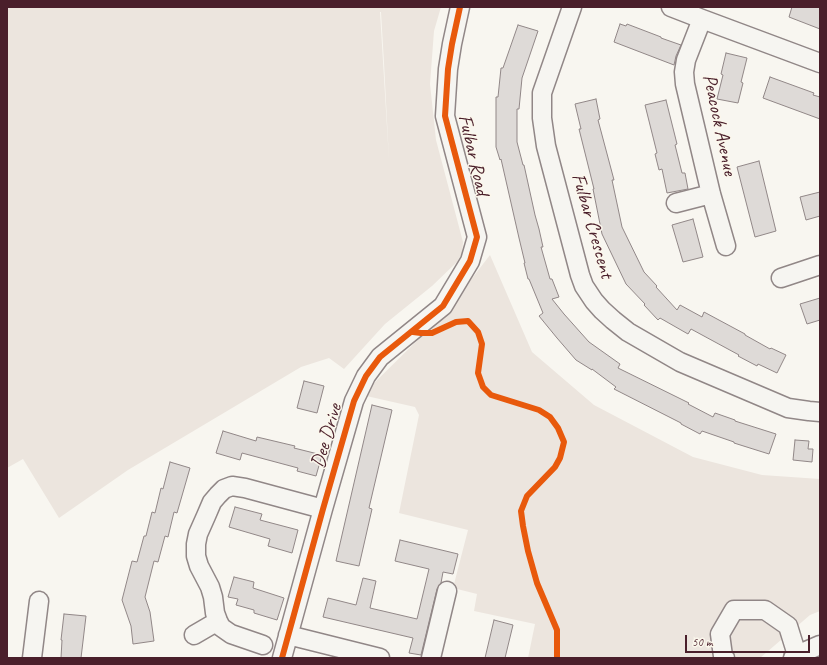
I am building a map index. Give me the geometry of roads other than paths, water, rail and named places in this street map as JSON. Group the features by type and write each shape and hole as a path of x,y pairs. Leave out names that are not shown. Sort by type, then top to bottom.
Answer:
{"street":[{"name":"Fulbar Road","path":"460,7 448,69 446,116 477,237 470,261"},
{"name":"Fulbar Crescent","path":"572,7 542,93 542,118 546,146 584,286 602,310 628,332 680,362 788,408 820,412"},
{"path":"671,7 820,63"},
{"name":"Peacock Avenue","path":"702,19 686,60 684,72 685,84 711,194 726,246"},
{"name":"Peacock Avenue","path":"676,203 711,194"},
{"name":"Dee Drive","path":"282,658 354,401 366,376 380,357 443,306 470,261"},
{"path":"781,278 820,265"},
{"path":"263,645 231,634 221,626 215,613 210,588 199,566 196,556 198,534 212,502 224,489 232,486 323,509"},
{"path":"431,658 447,591"},
{"path":"32,658 38,601"},
{"path":"725,658 723,656 720,634 734,610 765,610 788,626 795,656 820,645"},
{"path":"194,635 218,621"},
{"path":"288,635 380,658"}]}
